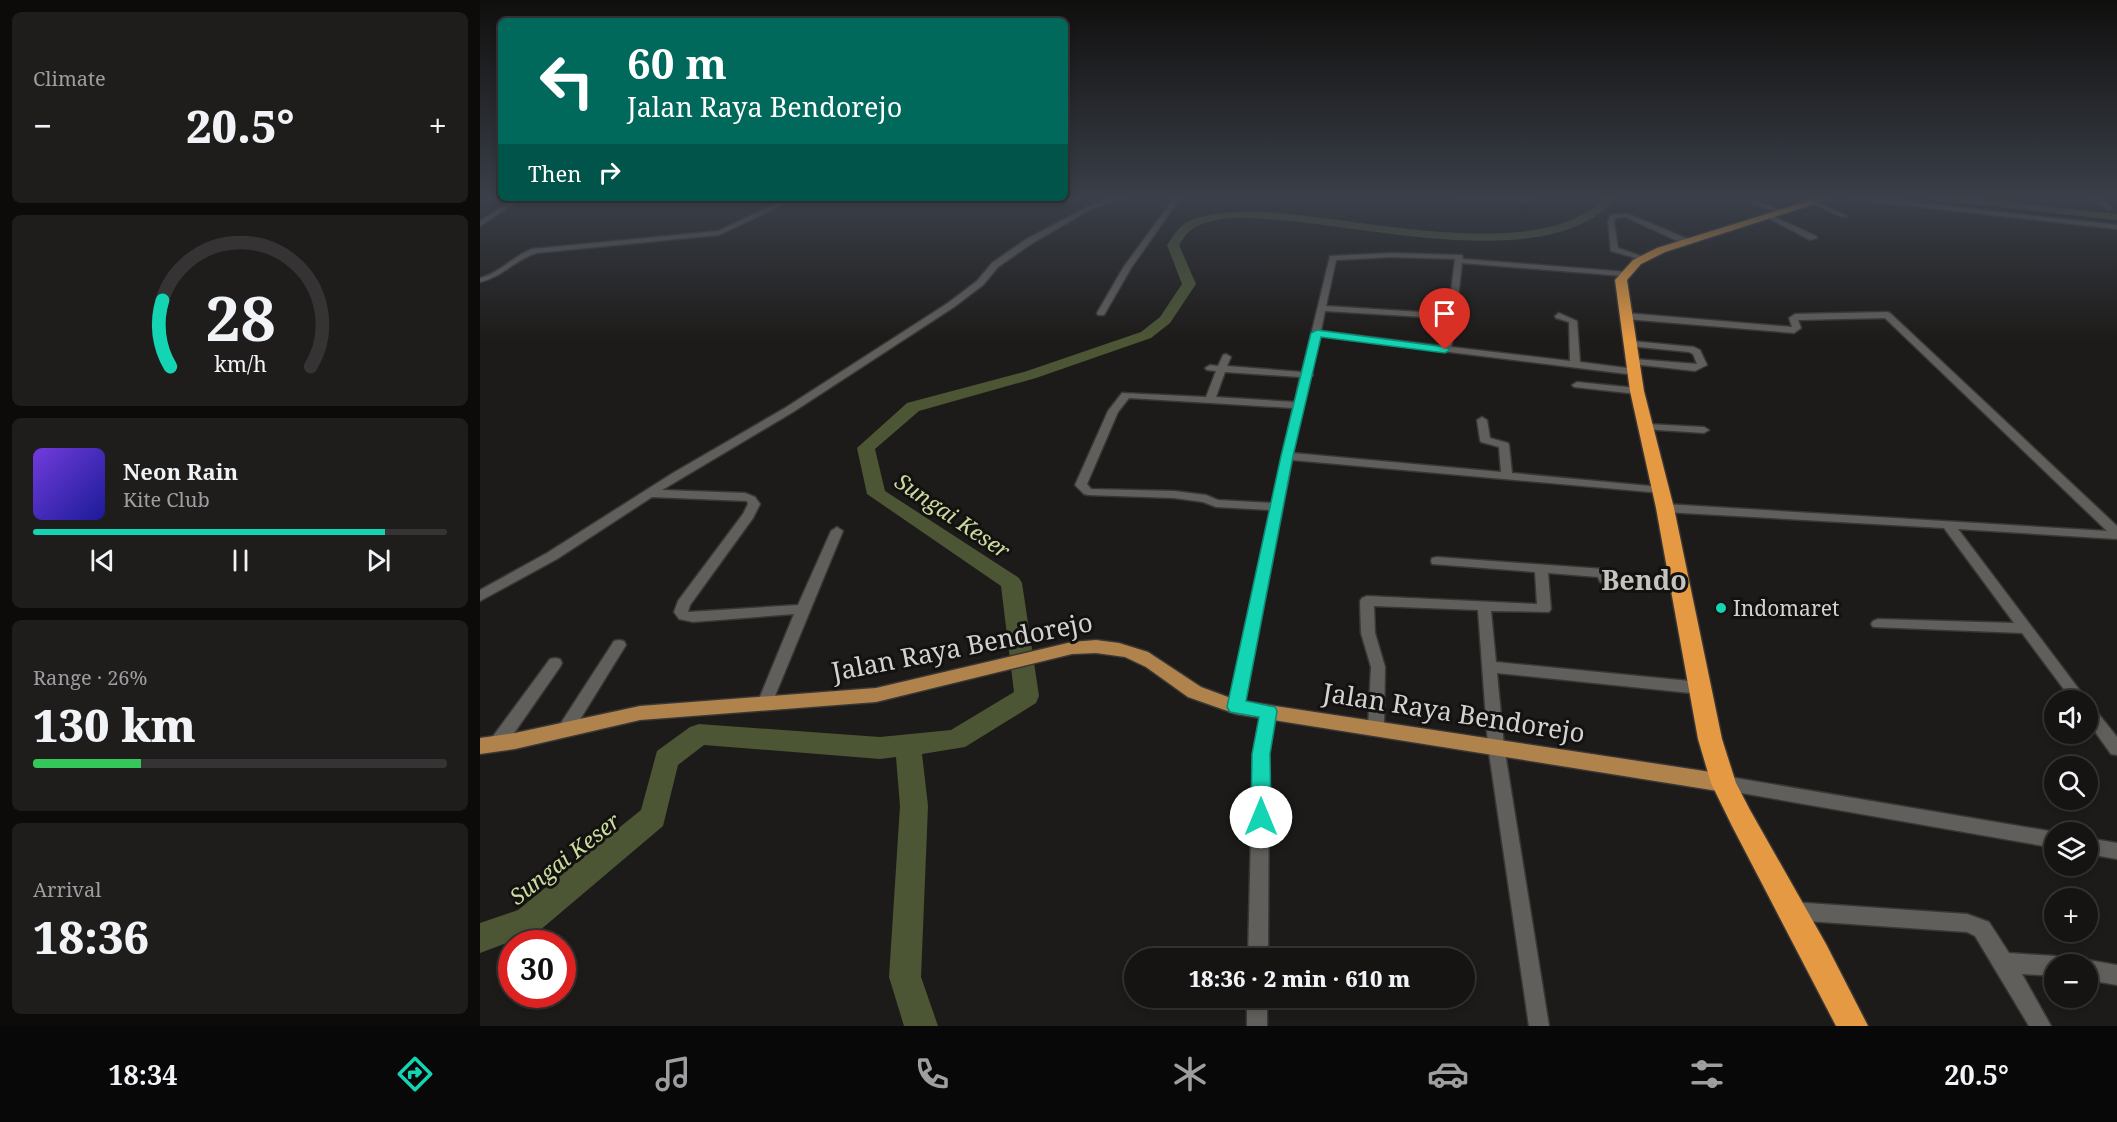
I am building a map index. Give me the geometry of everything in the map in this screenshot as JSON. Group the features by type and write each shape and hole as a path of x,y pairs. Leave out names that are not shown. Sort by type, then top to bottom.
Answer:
{"highway":[{"path":"1675,245 1643,258 1623,276 1626,316 1632,344 1637,391 1665,508 1710,739 1724,783 1852,1026"}],"main road":[{"name":"Jalan Raya Bendorejo","path":"489,745 640,713 876,695 1090,645 1122,649 1149,659 1187,688 1205,698 1236,707 1724,783"}],"street":[{"path":"480,280 493,277 525,255 535,251 598,245"},
{"path":"480,596 552,556 650,493 789,410 951,305 980,283 995,266 1024,245"},
{"path":"1101,313 1127,268 1144,245"},
{"path":"1614,245 1614,249 1643,258"},
{"path":"1236,707 1287,456 1324,308 1330,268 1335,257 1459,257 1445,350"},
{"path":"1460,261 1623,276"},
{"path":"1594,277 1623,276"},
{"path":"1324,308 1421,315"},
{"path":"1690,308 1696,321"},
{"path":"1626,316 1794,330 1797,328 1793,318 1795,317 1887,315 2117,534"},
{"path":"1559,316 1573,321 1575,365"},
{"path":"1317,333 1575,365 1635,368 1699,368 1702,365 1697,352 1691,349 1632,344"},
{"path":"1210,399 1226,357"},
{"path":"1210,368 1308,375"},
{"path":"1577,385 1637,391"},
{"path":"1276,507 1216,503 1211,499 1187,495 1088,492 1082,488 1091,457 1120,399 1134,394 1300,405"},
{"path":"1482,420 1485,440 1504,445 1507,475"},
{"path":"1647,427 1704,430"},
{"path":"1287,456 1660,490"},
{"path":"650,493 745,497 751,499 754,504 749,515 683,604 681,612 684,616 803,609"},
{"path":"1665,508 2117,534"},
{"path":"1948,525 2072,690"},
{"path":"765,704 837,531"},
{"path":"1437,561 1604,573 1605,579 1680,588"},
{"path":"1376,728 1378,667 1368,633 1367,601 1543,610 1545,608 1541,569"},
{"path":"1484,606 1496,746 1539,1026"},
{"path":"1878,624 2025,628"},
{"path":"565,730 619,645"},
{"path":"489,745 555,663"},
{"path":"1489,667 1700,688"},
{"path":"1258,948 1261,754 1269,711"},
{"path":"2098,724 2117,749"},
{"path":"1724,783 2044,838"},
{"path":"2098,848 2117,851"},
{"path":"1792,910 1967,923 1982,928 2041,1026"},
{"path":"2004,963 2044,965"},
{"path":"2098,972 2117,975"},
{"path":"1257,1008 1257,1026"}],"waterway":[{"name":"Sungai Keser","path":"908,745 956,740 1027,696 1011,583 876,494 866,448 913,407 1030,375 1146,335 1165,320 1189,284 1173,245"},
{"name":"Sungai Keser","path":"480,938 528,921 653,817 666,759 699,734 880,748 908,745"},
{"path":"908,745 914,806 910,843 905,977 921,1026"}],"place":[{"name":"Indomaret","path":"1721,608"}],"district":[{"name":"Bendo","path":"1644,579"}],"route":[{"path":"1261,817 1261,754 1269,711 1236,707 1287,456 1317,333 1445,350"}]}
